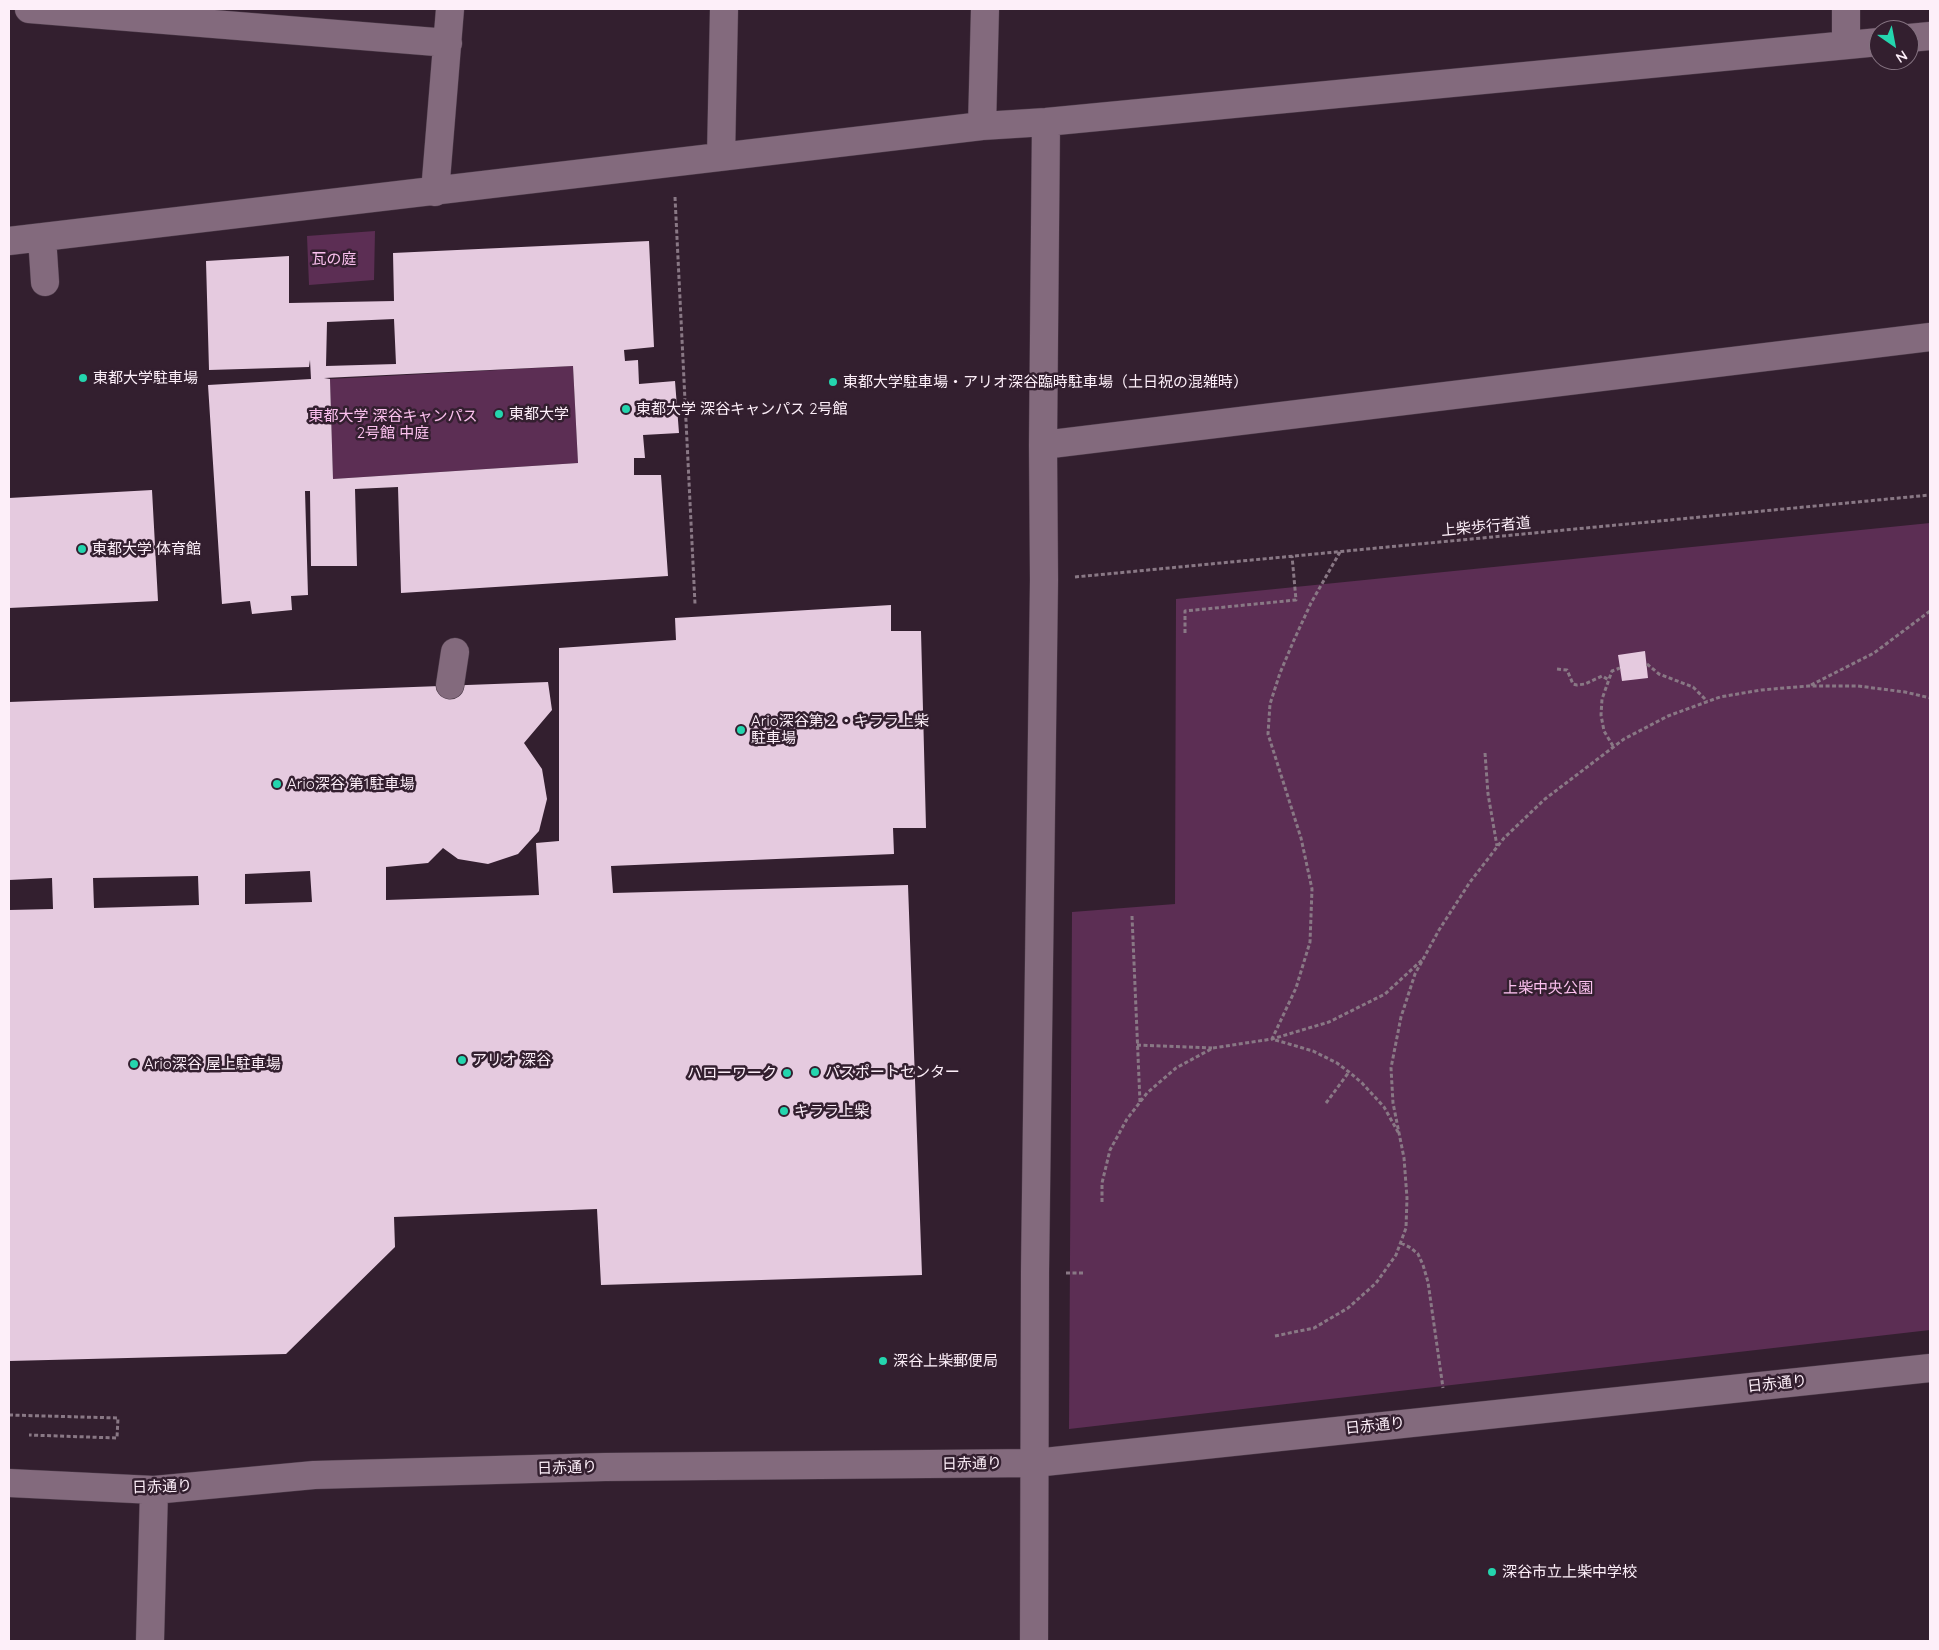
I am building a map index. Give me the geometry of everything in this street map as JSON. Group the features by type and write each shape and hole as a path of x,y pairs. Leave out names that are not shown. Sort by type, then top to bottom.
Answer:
{"street":[{"path":"29,9 448,43"},
{"path":"435,192 450,9"},
{"path":"720,156 724,9"},
{"path":"982,126 985,9"},
{"path":"1846,9 1846,46"},
{"path":"9,241 982,126 1046,122 1869,43"},
{"path":"1034,1641 1038,1016 1044,580 1042,445 1046,122"},
{"path":"42,237 45,282"},
{"path":"1042,445 1930,337"},
{"path":"450,685 455,652"},
{"name":"日赤通り","path":"9,1483 154,1490 314,1475 605,1467 1035,1463 1930,1368"},
{"path":"150,1641 154,1490"}],"path":[{"path":"675,197 695,604"},
{"name":"上柴歩行者道","path":"1044,580 1930,495"},
{"path":"1272,1039 1296,988 1310,942 1312,889 1301,838 1268,734 1270,704 1280,672 1311,603 1340,552"},
{"path":"1185,633 1184,611 1296,600 1292,556"},
{"path":"1808,686 1874,653 1930,611"},
{"path":"1647,664 1659,674 1693,687 1707,701"},
{"path":"1613,746 1604,731 1600,715 1602,699 1612,671 1620,668"},
{"path":"1557,669 1567,670 1573,684 1578,686 1602,676 1609,680"},
{"path":"1275,1336 1314,1328 1348,1308 1376,1283 1396,1255 1406,1228 1407,1198 1401,1137 1393,1103 1391,1068 1401,1017 1415,974 1439,930 1470,882 1498,847 1545,799 1624,739 1668,716 1720,697 1761,690 1808,686 1858,686 1905,692 1930,698"},
{"path":"1485,753 1488,794 1498,847"},
{"path":"1132,916 1140,1102"},
{"path":"1137,1045 1213,1048 1272,1039 1329,1022 1384,994 1425,957"},
{"path":"1272,1039 1313,1051 1337,1063 1349,1072 1362,1083 1384,1108 1401,1137"},
{"path":"1102,1202 1102,1183 1110,1150 1127,1119 1147,1093 1176,1068 1213,1048"},
{"path":"1326,1103 1349,1072"},
{"path":"1400,1243 1418,1254 1428,1282 1447,1418"},
{"path":"9,1415 118,1418 117,1438 29,1435"}],"green space":[{"name":"瓦の庭","path":"375,231 374,280 309,285 307,236"},
{"name":"東都大学 深谷キャンパス 2号館 中庭","path":"573,366 578,463 333,479 330,379"},
{"name":"上柴中央公園","path":"1930,523 1930,1330 1069,1429 1072,912 1175,904 1176,599"}],"building":[{"path":"649,241 654,347 624,350 625,361 638,360 639,384 675,381 679,433 643,435 645,458 634,458 634,475 661,475 668,576 401,593 398,487 355,489 357,566 311,566 310,491 305,491 308,595 291,596 292,610 252,614 250,601 222,604 208,385 311,379 310,360 309,367 209,370 206,261 289,256 289,303 394,301 393,253","holes":["394,319 396,364 326,366 327,322","573,366 578,463 333,479 330,379 324,378"]},
{"name":"東都大学 体育館","path":"152,490 158,601 9,608 9,498"},
{"name":"アリオ 深谷","path":"891,605 891,631 921,631 926,828 893,828 894,854 611,866 613,893 908,885 922,1275 601,1285 597,1209 394,1217 395,1247 286,1354 9,1361 9,910 53,909 52,878 9,880 9,702 548,682 552,710 524,743 542,769 547,799 539,831 518,854 488,864 458,859 443,848 428,863 386,867 386,900 539,895 536,843 559,841 559,648 676,640 675,618","holes":["310,871 312,902 245,904 245,874","198,876 199,905 94,908 93,878"]},
{"path":"1645,651 1648,678 1622,681 1618,655"}],"place":[{"name":"東都大学駐車場","path":"83,378"},
{"name":"東都大学駐車場・アリオ深谷臨時駐車場（土日祝の混雑時）","path":"833,382"},
{"name":"東都大学 深谷キャンパス 2号館","path":"626,409"},
{"name":"東都大学","path":"499,414"},
{"name":"東都大学 体育館","path":"82,549"},
{"name":"Ario深谷第２・キララ上柴 駐車場","path":"741,730"},
{"name":"Ario深谷 第1駐車場","path":"277,784"},
{"name":"アリオ 深谷","path":"462,1060"},
{"name":"Ario深谷 屋上駐車場","path":"134,1064"},
{"name":"パスポートセンター","path":"815,1072"},
{"name":"ハローワーク","path":"787,1073"},
{"name":"キララ上柴","path":"784,1111"},
{"name":"深谷上柴郵便局","path":"883,1361"},
{"name":"深谷市立上柴中学校","path":"1492,1572"}]}
